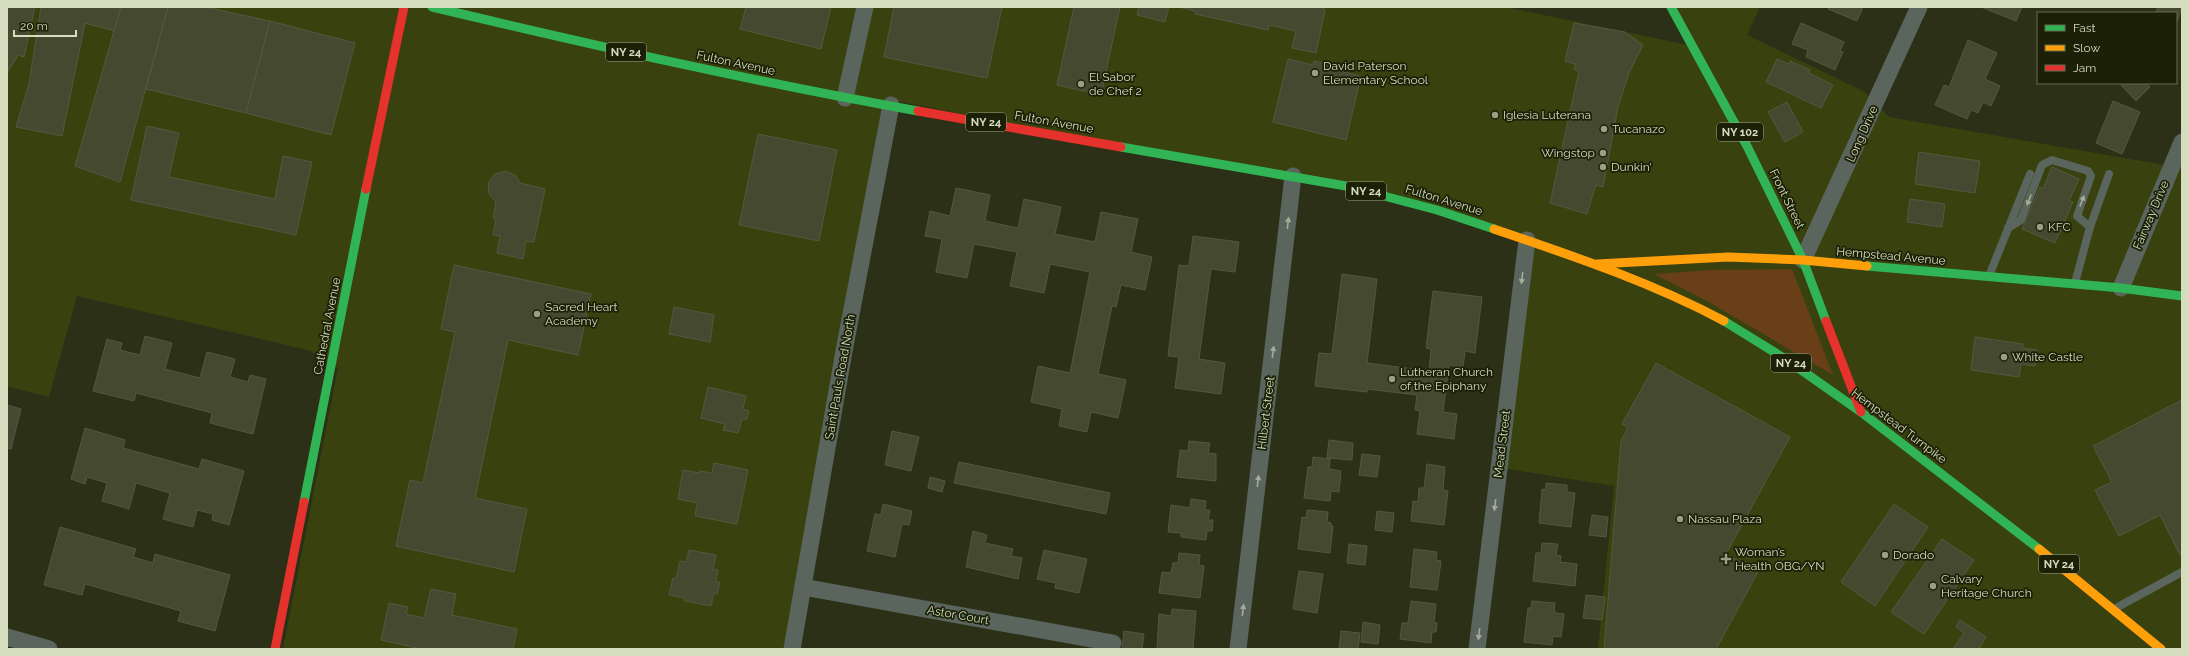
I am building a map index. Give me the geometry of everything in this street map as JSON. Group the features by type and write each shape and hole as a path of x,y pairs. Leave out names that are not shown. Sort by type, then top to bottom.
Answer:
{"main road":[{"name":"Cathedral Avenue","path":"275,649 381,110 404,7"},
{"name":"Fulton Avenue","path":"432,7 615,50 845,98 1293,176 1387,196 1527,240 1597,264"},
{"name":"Front Street","path":"1671,7 1747,146 1803,260 1861,412"},
{"name":"Hempstead Avenue","path":"1597,264 1728,257 1803,260 2179,294"},
{"name":"Hempstead Turnpike","path":"1597,264 1683,299 1735,327 1861,412 2004,520 2161,649"}],"street":[{"path":"845,98 865,7"},
{"name":"Long Drive","path":"1803,260 1919,7"},
{"name":"Saint Pauls Road North","path":"792,649 844,351 891,105"},
{"name":"Fairway Drive","path":"2121,288 2182,142"},
{"name":"Hilbert Street","path":"1238,649 1293,176"},
{"name":"Mead Street","path":"1477,649 1527,240"},
{"name":"Astor Court","path":"803,587 1113,643"},
{"path":"7,637 49,649"}],"lane":[{"path":"2008,228 2021,220 2042,165 2052,160 2088,171 2091,176 2076,216 2090,226"},
{"path":"1989,276 2030,174"},
{"path":"2075,284 2090,226 2109,174"},
{"path":"2114,610 2182,572"}],"shaded area":[{"path":"7,7 1505,7 1688,45 1669,7 1760,7 1747,35 1865,92 1889,117 2182,168 2182,649 1598,649 1614,486 1496,467 1526,238 1437,209 892,100 788,649 283,649 338,368 308,350 77,296 49,397 7,386"},
{"path":"1792,269 1833,375 1707,301 1654,274 1711,270"}],"building":[{"path":"7,7 35,7 24,57 18,55 7,73"},
{"path":"41,7 121,7 115,31 85,23 62,136 16,127 29,84"},
{"path":"121,7 168,7 120,182 75,166"},
{"path":"168,7 205,7 270,21 246,113 146,89"},
{"path":"746,7 831,7 821,49 740,29"},
{"path":"894,7 1002,7 987,78 884,57"},
{"path":"1074,7 1120,7 1101,95 1057,85"},
{"path":"1139,7 1169,7 1165,22 1137,15"},
{"path":"1179,7 1323,7 1325,10 1316,53 1292,48 1296,31 1269,25 1268,30 1195,14 1195,11"},
{"path":"1829,7 1863,7 1857,21 1828,9"},
{"path":"1981,7 2022,7 2016,21"},
{"path":"2158,7 2182,7 2177,22 2177,12 2156,12"},
{"path":"270,21 355,43 331,135 246,113"},
{"path":"1574,23 1625,32 1643,45 1629,73 1618,107 1603,187 1596,185 1587,214 1550,203 1579,71 1574,69 1575,64 1565,61"},
{"path":"1801,23 1844,42 1840,51 1843,52 1835,70 1806,57 1808,50 1792,44"},
{"path":"1968,40 1997,53 1985,79 2000,86 1991,106 1983,102 1978,113 1971,110 1967,119 1935,105 1944,85 1949,87"},
{"path":"1288,59 1313,65 1314,61 1335,66 1335,70 1361,76 1346,140 1273,122"},
{"path":"1777,59 1789,64 1790,61 1810,70 1809,73 1833,85 1821,108 1766,82"},
{"path":"2147,84 2150,87 2136,101 2121,85"},
{"path":"2113,101 2140,112 2122,154 2096,143"},
{"path":"1787,102 1803,132 1785,142 1768,112"},
{"path":"147,126 179,133 169,177 275,199 283,156 312,162 296,235 131,200"},
{"path":"758,134 837,150 819,241 739,225"},
{"path":"1919,152 1980,161 1975,193 1915,184"},
{"path":"2052,167 2079,179 2069,201 2073,202 2055,243 2022,229 2040,187 2043,189"},
{"path":"506,171 516,176 520,183 545,189 534,242 526,241 523,259 497,253 500,236 493,235 496,219 493,218 496,202 489,194 488,183 495,174"},
{"path":"956,188 990,195 985,221 1018,228 1024,199 1061,207 1055,234 1095,242 1101,212 1138,219 1131,252 1152,257 1145,290 1121,285 1116,307 1112,306 1098,374 1126,380 1118,418 1091,412 1087,432 1059,426 1062,409 1031,402 1038,366 1070,373 1090,272 1050,264 1044,293 1010,286 1017,252 974,244 967,278 936,272 942,239 925,236 930,211 950,216"},
{"path":"1910,199 1945,204 1942,227 1907,222"},
{"path":"1193,236 1239,242 1235,272 1211,269 1199,359 1225,363 1221,394 1175,388 1179,357 1168,356 1179,265 1189,266"},
{"path":"454,265 591,294 578,355 508,340 475,498 527,509 514,572 396,546 410,480 423,483 455,332 441,329"},
{"path":"1342,274 1377,279 1367,363 1429,371 1431,349 1426,348 1433,291 1482,297 1475,353 1465,351 1463,367 1449,365 1443,412 1457,414 1454,439 1417,434 1420,411 1415,410 1417,395 1367,389 1367,392 1315,386 1319,353 1332,354"},
{"path":"674,307 714,315 710,342 669,334"},
{"path":"145,336 172,343 165,369 200,378 207,352 235,359 230,377 248,382 250,375 266,379 253,434 210,423 212,413 136,393 134,401 93,391 107,339 122,343 120,350 140,355"},
{"name":"White Castle","path":"1975,337 2023,344 2023,348 2037,350 2035,366 2021,364 2019,377 1971,370"},
{"name":"Nassau Plaza","path":"1656,363 1790,437 1726,554 1758,572 1716,649 1604,649 1621,441 1628,427 1622,424"},
{"path":"708,387 746,396 743,409 749,411 747,419 742,419 738,433 723,430 725,424 701,418"},
{"path":"2182,400 2182,554 2180,555 2160,515 2119,536 2095,490 2112,482 2093,446"},
{"path":"7,405 21,409 11,449 7,448"},
{"path":"85,428 125,440 123,448 199,469 202,459 244,471 229,525 212,520 213,514 197,510 193,527 163,519 170,493 136,483 129,509 102,501 107,483 87,477 85,484 71,479"},
{"path":"892,431 919,437 911,471 885,465"},
{"path":"1329,440 1353,443 1352,460 1327,458"},
{"path":"1189,441 1210,443 1208,453 1216,454 1216,481 1177,477 1180,450 1188,451"},
{"path":"1362,454 1380,456 1377,477 1359,475"},
{"path":"1313,457 1330,459 1329,469 1341,471 1339,492 1331,491 1330,501 1304,498 1308,467 1312,467"},
{"path":"959,462 1110,493 1106,514 954,483"},
{"path":"714,463 748,470 737,524 695,516 697,503 678,499 683,470 699,473 700,471 712,473"},
{"path":"1427,464 1445,467 1443,490 1448,491 1444,525 1411,521 1413,501 1418,502 1419,488 1424,488"},
{"path":"930,477 945,481 942,492 928,488"},
{"path":"1546,483 1567,485 1567,492 1575,493 1571,527 1539,523 1542,489 1546,490"},
{"path":"1191,499 1206,501 1205,510 1210,510 1208,520 1213,520 1212,531 1207,531 1206,540 1181,537 1181,533 1168,532 1171,505 1190,508"},
{"path":"883,504 912,511 909,525 902,524 895,557 867,551 875,514 881,515"},
{"name":"Dorado","path":"1894,504 1928,527 1875,606 1841,582"},
{"path":"1307,510 1328,512 1327,522 1331,523 1331,526 1333,526 1330,553 1298,549 1302,517 1306,518"},
{"path":"1377,511 1394,513 1392,532 1375,530"},
{"path":"1592,515 1608,517 1606,537 1589,535"},
{"path":"60,527 136,549 133,557 153,563 155,554 230,575 215,631 178,621 181,611 85,584 82,595 44,585"},
{"path":"973,531 987,535 985,543 1013,549 1011,556 1022,558 1018,579 966,567"},
{"name":"Calvary Heritage Church","path":"1942,539 1974,560 1924,634 1891,612"},
{"path":"1542,543 1558,544 1556,555 1561,556 1560,562 1577,564 1575,586 1533,581 1536,553 1541,553"},
{"path":"1349,544 1367,546 1365,565 1347,563"},
{"path":"1414,549 1437,552 1436,560 1441,561 1437,590 1410,587"},
{"path":"689,550 716,555 713,569 718,570 716,582 720,582 717,594 714,593 711,606 685,601 685,598 669,595 673,578 676,579 680,561 686,562"},
{"path":"1044,550 1087,559 1079,593 1055,588 1056,583 1037,579"},
{"path":"1179,553 1200,555 1199,565 1204,566 1200,598 1159,593 1162,572 1171,573 1173,563 1178,563"},
{"path":"1299,571 1323,574 1317,613 1293,609"},
{"path":"431,589 456,594 452,615 517,629 513,649 421,649 381,640 389,603 408,607 406,614 424,618"},
{"path":"1586,595 1605,597 1602,620 1583,618"},
{"path":"1411,601 1436,604 1434,622 1437,623 1436,632 1432,632 1431,643 1400,639 1402,623 1408,623"},
{"path":"1532,601 1555,603 1554,611 1556,613 1564,614 1561,637 1553,636 1552,645 1524,642 1528,608 1531,608"},
{"path":"1172,609 1196,611 1193,649 1157,649 1159,614 1171,616"},
{"path":"1960,620 1986,637 1979,649 1953,649 1964,633 1956,627"},
{"path":"1363,622 1380,625 1378,644 1361,642"},
{"path":"1124,631 1144,634 1142,649 1122,649"},
{"path":"1341,631 1360,633 1358,649 1339,649"}],"traffic: fast":[{"path":"432,7 674,62 796,88 918,111"},
{"path":"1671,7 1747,146 1803,260 1826,321"},
{"path":"1121,147 1346,186 1437,210 1494,229"},
{"path":"304,502 366,189"},
{"path":"1867,266 2121,288 2182,296"},
{"path":"1724,321 1787,360 1861,412 2039,549"}],"traffic: slow":[{"path":"1494,229 1611,270 1668,294 1724,321"},
{"path":"1597,264 1728,257 1803,260 1867,266"},
{"path":"2039,549 2161,649"}],"traffic: jam":[{"path":"366,189 404,7"},
{"path":"918,111 1121,147"},
{"path":"1826,321 1861,412"},
{"path":"275,649 304,502"}],"place":[{"name":"David Paterson Elementary School","path":"1315,73"},
{"name":"El Sabor de Chef 2","path":"1081,84"},
{"name":"Iglesia Luterana","path":"1495,115"},
{"name":"Tucanazo","path":"1604,129"},
{"name":"Wingstop","path":"1603,153"},
{"name":"Dunkin'","path":"1603,167"},
{"name":"KFC","path":"2040,227"},
{"name":"Sacred Heart Academy","path":"537,314"},
{"name":"White Castle","path":"2004,357"},
{"name":"Lutheran Church of the Epiphany","path":"1392,379"},
{"name":"Nassau Plaza","path":"1680,519"},
{"name":"Dorado","path":"1885,555"},
{"name":"Woman’s Health OBG/YN","path":"1726,559"},
{"name":"Calvary Heritage Church","path":"1933,586"}]}
